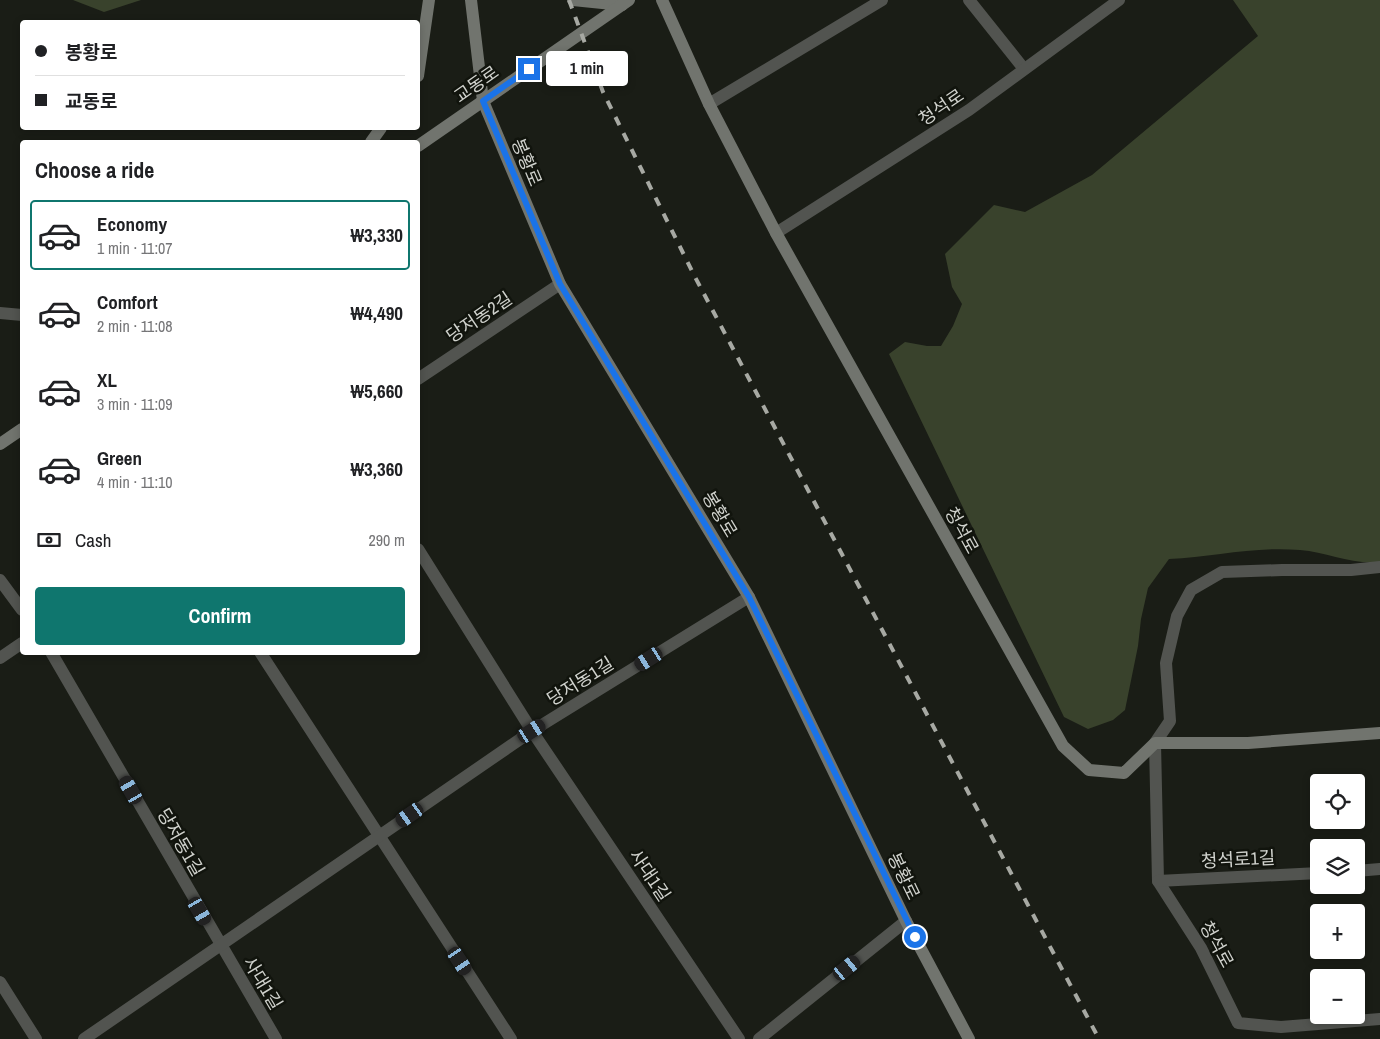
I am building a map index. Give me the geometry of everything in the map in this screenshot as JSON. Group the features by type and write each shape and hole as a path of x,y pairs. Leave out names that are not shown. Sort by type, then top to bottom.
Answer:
{"street":[{"path":"420,62 429,0"},
{"name":"봉황로","path":"471,0 483,101 560,284 749,597 906,921 969,1039"},
{"path":"573,0 625,2"},
{"name":"청석로","path":"662,0 709,104 776,233 1063,746 1090,770 1124,773 1155,743 1170,721 1166,663 1177,616 1191,590 1222,572 1351,570 1380,567"},
{"path":"709,104 882,0"},
{"path":"969,0 1024,69"},
{"name":"청석로","path":"776,233 961,115 1119,0"},
{"name":"교동로","path":"420,145 625,2"},
{"name":"당저동2길","path":"420,378 560,284"},
{"path":"0,313 20,315"},
{"path":"0,444 20,430"},
{"path":"420,553 532,731"},
{"path":"0,580 20,607"},
{"name":"당저동1길","path":"84,1039 532,731 749,597"},
{"path":"0,658 20,644"},
{"name":"당저동1길","path":"53,655 220,945"},
{"path":"262,655 511,1039"},
{"name":"사대1길","path":"532,731 739,1039"},
{"path":"1158,881 1155,743 1248,743 1380,733"},
{"path":"1365,870 1380,869"},
{"name":"청석로1길","path":"1158,881 1310,873"},
{"name":"청석로","path":"1158,881 1201,948 1238,1023 1281,1027 1380,1019"},
{"path":"758,1039 906,921"},
{"name":"사대1길","path":"220,945 276,1039"},
{"path":"0,982 36,1039"}],"green space":[{"path":"73,0 141,0 104,12"},
{"path":"1233,0 1380,0 1380,562 1359,562 1310,551 1284,549 1169,559 1148,588 1125,710 1113,720 1088,729 1064,717 889,354 905,342 927,346 941,346 953,326 962,304 952,287 945,254 994,205 1025,212 1092,175 1258,36"}],"railway":[{"path":"569,0 603,92 695,277 1099,1039"}],"route":[{"path":"529,69 483,101 560,284 749,597 915,937"}]}
